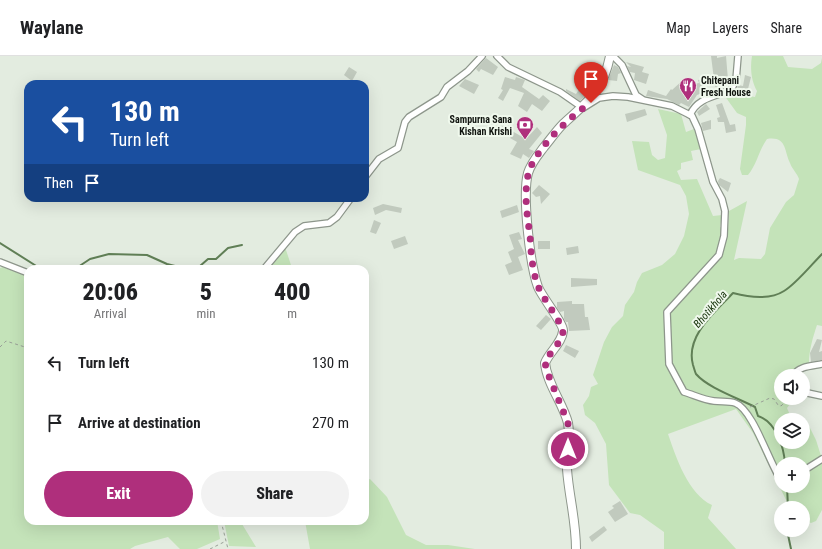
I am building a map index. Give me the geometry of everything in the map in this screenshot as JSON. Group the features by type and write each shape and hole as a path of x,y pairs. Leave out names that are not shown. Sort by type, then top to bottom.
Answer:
{"main road":[{"path":"576,549 576,530 567,468 568,423 545,363 561,337 563,330 562,325 544,300 538,286 532,262 526,196 528,173 535,159 562,125 583,108 598,89 610,56"}],"street":[{"path":"369,173 379,159 398,148 405,122 409,117 441,97 447,87 468,71 482,56"},
{"path":"497,56 508,67 560,92 583,108 599,98 613,96 632,98 672,106 692,116 698,129 713,182 722,198 726,223 719,255 667,312 669,364 684,392 714,401 737,404 744,410 762,441 774,468"},
{"path":"613,56 622,65 636,95 643,101"},
{"path":"690,115 694,107 708,98 731,90 736,80 738,56"},
{"path":"267,265 294,232 304,226 329,223 337,217 348,202"},
{"path":"0,262 24,271"},
{"path":"799,369 822,364"},
{"path":"810,393 822,396"},
{"path":"810,467 822,459"}],"path":[{"path":"0,347 6,341 24,347"},
{"path":"744,410 770,398 774,399"},
{"path":"222,525 228,549"},
{"path":"210,549 225,541"}],"green space":[{"path":"752,56 783,56 788,67 812,69 821,63 822,58 822,326 817,325 810,348 809,363 795,369 774,369 774,405 789,405 787,408 789,413 774,413 774,449 810,449 810,428 816,440 822,459 822,510 816,521 810,523 810,501 787,501 783,493 810,493 810,457 774,457 774,476 753,433 736,409 668,434 679,464 690,484 704,500 712,505 708,518 736,549 664,549 664,532 640,515 630,513 609,485 606,444 595,423 585,415 583,405 589,396 591,387 598,384 593,375 604,342 612,327 623,316 625,305 634,292 642,273 662,265 675,254 684,236 689,214 686,196 680,185 638,170 632,141 649,142 652,155 658,160 665,158 667,135 658,109 681,114 686,132 694,129 701,149 691,151 693,160 681,163 681,169 677,171 681,180 697,179 713,216 722,215 720,227 728,231 729,211 747,201 734,260 739,258 761,259 765,254 770,228 786,202 794,195 799,179 791,165 784,145 778,140 773,139 767,139 748,175 742,175 740,169 746,117 737,113 724,95 731,93 755,97 757,91 752,78"},
{"path":"285,247 291,265 272,265"},
{"path":"3,267 24,275 24,525 218,525 220,539 197,549 180,549 168,537 135,546 130,549 0,549 0,268"},
{"path":"369,479 387,497 406,535 426,545 448,545 475,549 310,549 306,525 369,525"},
{"path":"225,525 243,525 256,547 229,546"}],"building":[{"path":"711,56 717,56 717,58 726,56 728,80 720,79 721,86 715,87"},
{"path":"486,58 498,67 493,75 481,69 479,72 476,69"},
{"path":"626,62 644,67 642,72 649,74 646,84 634,80 635,73 630,72 627,66 631,67"},
{"path":"614,65 618,67 621,73 618,74 617,81 608,80"},
{"path":"349,67 357,72 353,80 344,75"},
{"path":"745,75 751,77 747,93 737,90 738,85 743,86"},
{"path":"505,77 515,80 516,77 525,80 522,87 539,99 543,95 550,101 542,111 532,104 527,112 518,106 524,93 510,88 503,101 498,98 503,90 501,89"},
{"path":"465,79 479,85 474,94 459,86"},
{"path":"704,79 705,92 697,95 689,107 681,103 679,105 667,99 646,96 648,90 666,96 671,89 672,90 683,80 688,85 699,83 698,80"},
{"path":"580,88 588,93 580,101 566,91 566,89 576,94"},
{"path":"722,103 730,125 735,124 736,131 726,133 724,122 718,122 717,118 720,117 716,105"},
{"path":"706,104 710,109 699,116 697,112"},
{"path":"645,109 647,115 627,122 625,114"},
{"path":"711,120 711,129 703,131 701,123"},
{"path":"503,126 526,139 537,127 542,133 529,149 534,151 529,158 523,154 521,159 510,154 517,142 500,131"},
{"path":"720,178 731,183 728,192 719,185 718,181"},
{"path":"539,185 550,194 541,204 540,196 536,197 532,193"},
{"path":"383,204 402,208 401,213 386,210 375,215 373,208"},
{"path":"517,205 519,212 502,218 500,211"},
{"path":"374,220 381,223 376,234 370,232"},
{"path":"519,232 522,239 518,240 525,254 518,257 523,270 509,275 505,265 512,262 508,252 514,249 509,235"},
{"path":"405,236 408,244 394,249 391,241"},
{"path":"538,241 550,241 550,249 538,249"},
{"path":"578,246 579,253 567,255 566,248"},
{"path":"571,278 597,279 597,285 571,287"},
{"path":"572,301 572,304 584,304 585,317 588,317 590,330 569,331 568,322 564,319 564,311 560,312 557,308 557,302"},
{"path":"546,315 551,319 541,330 536,326"},
{"path":"817,339 822,340 819,352 822,351 822,360 811,362 810,353"},
{"path":"566,345 579,351 575,358 563,351"},
{"path":"620,501 628,514 615,522 608,512 614,508 612,506"},
{"path":"604,526 607,530 592,542 589,537"}],"waterway":[{"path":"0,243 35,265"},
{"path":"201,265 208,259 216,259 228,248 242,245"},
{"path":"81,265 90,259 109,254 147,255 171,265"},
{"name":"Bhotikhola","path":"784,457 781,443 774,429 764,419 758,416 755,407 715,388 696,374 693,365 693,344 697,334 710,316 733,293 759,297 778,294 794,284 822,254"},
{"name":"Bhotikhola","path":"787,493 788,501"},
{"name":"Bhotikhola","path":"788,537 791,549"}],"place":[{"name":"Chitepani Fresh House","path":"688,101"},
{"name":"Sampurna Sana Kishan Krishi","path":"525,140"}],"route":[{"path":"568,449 568,423 545,363 561,337 563,330 562,325 544,300 538,286 532,262 526,208 526,185 528,173 535,159 549,140 562,125 577,112 591,103"}]}
